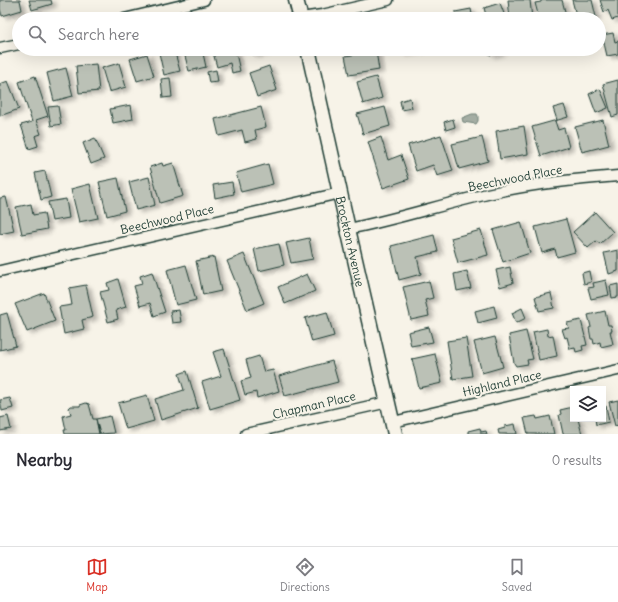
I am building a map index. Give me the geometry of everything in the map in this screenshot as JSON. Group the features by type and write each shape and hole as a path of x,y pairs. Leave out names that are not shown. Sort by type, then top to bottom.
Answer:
{"main road":[{"path":"296,0 299,12"},
{"name":"Brockton Avenue","path":"310,56 394,428"}],"street":[{"path":"153,12 204,0"},
{"path":"335,12 388,0"},
{"path":"0,48 12,45"},
{"name":"Beechwood Place","path":"348,229 501,191 581,179 618,176"},
{"name":"Beechwood Place","path":"0,271 340,193"},
{"name":"Highland Place","path":"394,428 618,370"},
{"name":"Chapman Place","path":"246,434 388,402"}],"shaded area":[{"path":"472,114 477,114 478,116 478,121 476,124 463,122 462,118"}],"building":[{"path":"0,0 20,0 22,10 2,16"},
{"path":"29,0 51,0 52,4 32,10"},
{"path":"508,0 530,0 531,12 509,12"},
{"path":"541,0 562,0 565,12 537,12 535,3 541,2"},
{"path":"572,0 592,0 595,12 575,12"},
{"path":"600,0 618,0 618,18 612,20 608,10 604,12"},
{"path":"500,3 503,12 485,12 484,8"},
{"path":"471,9 472,12 455,12"},
{"path":"613,33 615,42 618,41 618,54 607,56 606,34"},
{"path":"140,56 148,56 154,76 137,81 130,59"},
{"path":"160,56 176,56 180,71 164,75"},
{"path":"185,56 204,56 206,67 189,71"},
{"path":"214,56 237,56 240,71 232,73 230,63 217,67"},
{"path":"345,56 377,56 379,70 349,75"},
{"path":"119,63 126,87 109,92 102,68"},
{"path":"96,64 99,91 79,93 76,66"},
{"path":"269,66 277,90 257,97 249,73"},
{"path":"66,68 73,96 54,101 47,73"},
{"path":"216,70 218,82 209,83 207,72"},
{"path":"35,76 48,116 36,120 41,134 35,136 38,146 29,149 21,125 32,122 19,82"},
{"path":"376,77 382,98 363,104 357,82"},
{"path":"170,78 172,97 163,98 161,79"},
{"path":"618,80 618,115 612,117 603,84"},
{"path":"8,81 19,109 0,116 0,84"},
{"path":"600,89 608,108 596,113 589,94"},
{"path":"410,98 412,108 402,110 400,101"},
{"path":"131,105 133,119 113,123 110,109"},
{"path":"564,105 568,117 555,121 558,130 564,128 569,147 541,156 532,127 557,120 553,108"},
{"path":"58,106 61,124 51,126 48,107"},
{"path":"261,107 266,127 255,130 257,139 245,142 242,130 219,136 215,119"},
{"path":"385,107 390,126 363,134 357,114"},
{"path":"453,119 455,127 446,130 444,122"},
{"path":"603,120 609,145 582,152 575,127"},
{"path":"524,126 528,154 500,159 496,131"},
{"path":"441,135 453,171 437,176 433,165 416,171 408,145"},
{"path":"381,137 388,160 401,155 409,179 383,188 368,142"},
{"path":"482,137 488,161 459,169 452,144"},
{"path":"95,138 104,159 91,164 83,143"},
{"path":"162,163 163,166 173,163 183,196 160,203 150,167"},
{"path":"268,164 273,184 241,192 236,173"},
{"path":"45,171 51,197 41,200 35,173"},
{"path":"149,177 155,205 136,210 129,182"},
{"path":"118,178 125,211 107,216 99,182"},
{"path":"232,182 234,194 215,198 213,185"},
{"path":"90,184 98,218 79,222 71,189"},
{"path":"6,197 14,231 0,234 0,198"},
{"path":"66,199 69,218 52,221 48,202"},
{"path":"31,204 33,215 44,213 47,229 22,234 16,207"},
{"path":"595,212 613,232 600,244 596,241 588,248 573,232"},
{"path":"566,219 575,252 557,257 555,249 542,253 535,227"},
{"path":"521,222 530,253 503,262 493,230"},
{"path":"481,230 488,255 458,263 451,238"},
{"path":"434,235 438,252 417,257 421,274 399,280 391,246"},
{"path":"309,238 313,259 291,263 286,243"},
{"path":"279,244 284,265 259,271 254,249"},
{"path":"618,250 618,271 609,274 604,253"},
{"path":"244,254 264,303 247,310 227,261"},
{"path":"214,257 221,291 203,295 196,261"},
{"path":"186,265 196,300 176,305 167,270"},
{"path":"510,267 513,283 500,287 496,270"},
{"path":"467,271 471,288 457,291 454,274"},
{"path":"589,271 591,282 584,284 582,273"},
{"path":"152,272 165,312 154,316 150,303 140,306 134,286 142,284 140,276"},
{"path":"307,274 315,291 285,304 278,287"},
{"path":"118,279 126,307 116,310 118,319 108,322 100,292 109,290 107,283"},
{"path":"606,280 609,295 591,299 588,288 594,287 593,283"},
{"path":"429,281 433,298 425,300 429,316 411,320 403,287"},
{"path":"618,284 618,297 612,298 610,286"},
{"path":"86,285 93,317 82,320 84,329 64,334 59,307 72,305 69,288"},
{"path":"44,293 55,321 27,332 15,304"},
{"path":"551,293 554,308 539,311 535,297"},
{"path":"494,306 497,318 478,323 475,311"},
{"path":"522,308 526,318 516,323 512,313"},
{"path":"179,310 181,322 172,323 170,311"},
{"path":"605,311 608,325 611,325 612,331 610,331 613,344 601,347 600,342 594,344 593,339 591,339 589,328 591,327 588,315"},
{"path":"327,312 334,336 312,342 305,318"},
{"path":"7,313 16,346 0,350 0,315"},
{"path":"581,320 587,345 582,346 583,350 576,352 575,348 570,349 567,337 565,338 562,329 569,328 567,323"},
{"path":"429,327 433,342 411,346 408,332"},
{"path":"547,329 548,336 553,335 557,356 539,360 533,332"},
{"path":"526,331 533,359 527,360 528,364 516,366 514,363 509,335"},
{"path":"495,337 503,367 482,373 474,342"},
{"path":"466,338 472,376 453,379 447,341"},
{"path":"224,349 240,400 210,409 202,382 221,376 213,352"},
{"path":"435,354 442,383 419,388 412,359"},
{"path":"259,356 264,372 273,370 279,391 257,398 256,392 245,395 241,381 251,378 246,360"},
{"path":"332,361 338,382 285,396 279,376"},
{"path":"187,371 198,408 161,420 155,399 184,390 179,374"},
{"path":"147,395 154,421 126,429 118,403"},
{"path":"10,398 13,408 2,411 0,400"},
{"path":"618,400 618,425 615,426 609,402"},
{"path":"86,403 89,404 93,419 96,419 99,434 65,434 64,430 66,430 63,416 71,414 69,408 71,406 80,406"},
{"path":"606,406 609,422 596,425 596,422 606,422"},
{"path":"570,408 570,422 579,422 582,434 563,434 559,415 561,414 560,410"},
{"path":"8,416 11,429 0,431 0,418"},
{"path":"110,416 114,433 100,434 96,419"},
{"path":"536,416 537,419 550,416 554,434 528,434 524,418"},
{"path":"515,424 517,434 499,434 498,430 505,428 505,426"},
{"path":"480,428 481,432 486,431 487,434 468,434 468,431"}]}
